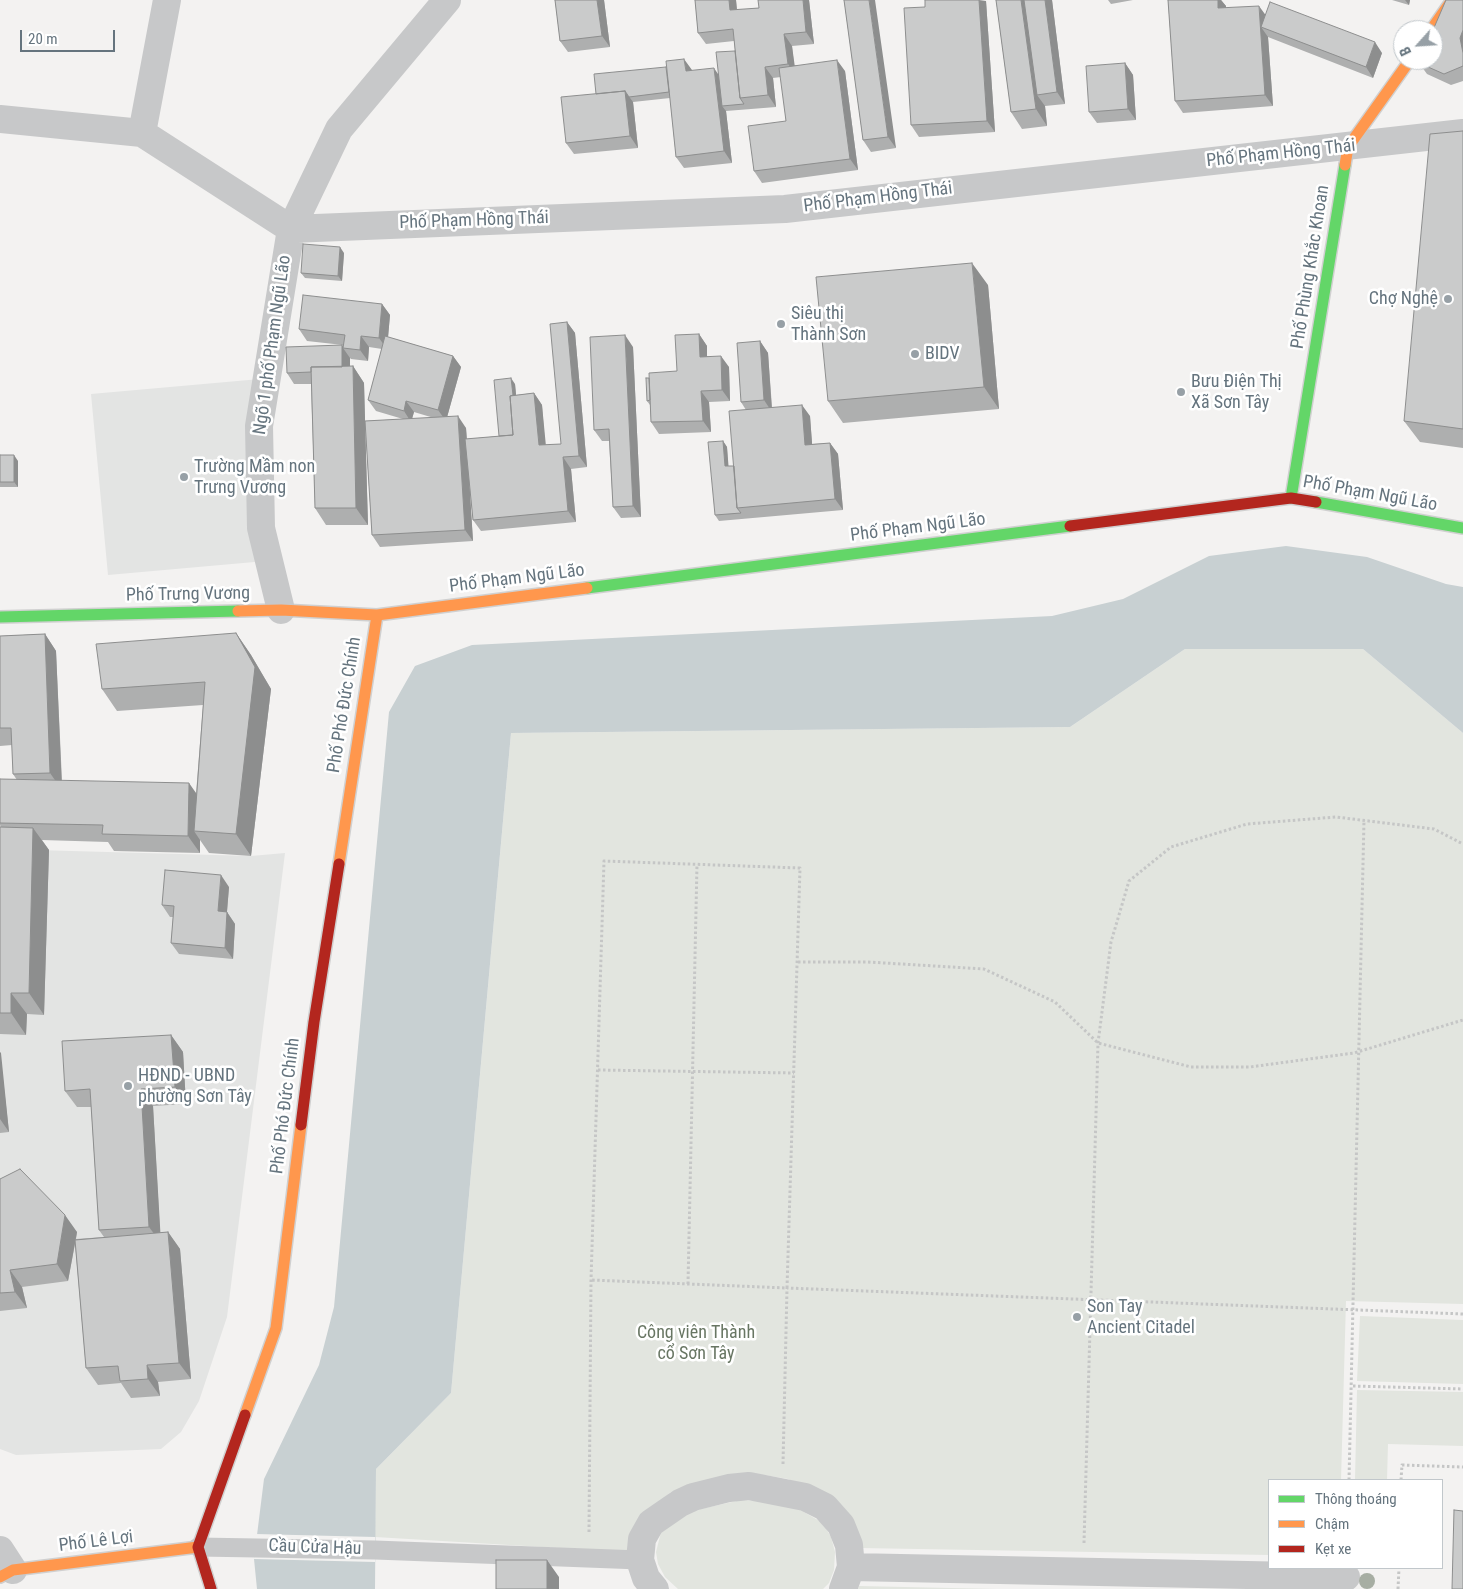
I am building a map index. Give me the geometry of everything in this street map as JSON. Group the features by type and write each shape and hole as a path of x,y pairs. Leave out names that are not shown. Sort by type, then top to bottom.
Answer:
{"main road":[{"path":"1438,20 1452,0"},
{"name":"Phố Phùng Khắc Khoan","path":"1291,498 1348,147 1403,70"},
{"name":"Phố Phạm Ngũ Lão","path":"377,615 1291,498 1463,528"},
{"name":"Phố Trưng Vương","path":"0,617 281,610 377,615"},
{"name":"Phố Phó Đức Chính","path":"198,1547 276,1328 314,1022 377,615"},
{"path":"198,1547 211,1589"},
{"name":"Phố Lê Lợi","path":"4,1566 198,1547"}],"street":[{"path":"142,133 167,0"},
{"name":"Ngõ 1 phố Phạm Ngũ Lão","path":"281,610 261,528 258,426 291,228 339,129 448,0"},
{"path":"0,119 142,133 291,228"},
{"name":"Phố Phạm Hồng Thái","path":"291,228 785,209 1463,133"},
{"path":"655,1589 646,1578 640,1560 642,1539 651,1523 680,1503 730,1488 749,1486 805,1497 826,1507 841,1525 849,1545 847,1578 1083,1572 1346,1577"}],"lane":[{"name":"Cầu Cửa Hậu","path":"198,1547 375,1550 640,1560"}],"path":[{"path":"1083,1572 1098,1043 1111,942 1129,881 1171,847 1247,824 1336,817 1434,829 1463,844"},
{"path":"1349,1479 1353,1386 1364,820"},
{"path":"589,1558 591,1280 604,861 800,868 782,1491"},
{"path":"688,1284 697,864"},
{"path":"798,962 868,962 984,969 1055,1002 1098,1043 1191,1067 1250,1067 1359,1052 1463,1020"},
{"path":"598,1070 794,1073"},
{"path":"591,1280 1463,1314"},
{"path":"1353,1386 1463,1390"},
{"path":"1401,1479 1402,1465 1463,1467"},
{"path":"1398,1589 1399,1569"}],"shaded area":[{"name":"Trường Mầm non Trưng Vương","path":"260,379 277,560 108,575 91,394"},
{"path":"1286,546 1367,557 1446,584 1463,587 1463,733 1363,649 1185,649 1070,727 511,733 451,1393 376,1469 375,1589 257,1589 254,1559 264,1479 319,1365 334,1307 389,712 415,666 472,645 1052,616 1123,599 1209,556"},
{"name":"HĐND - UBND phường Sơn Tây","path":"0,849 251,856 285,853 227,1317 199,1401 181,1432 161,1449 16,1455 0,1449"}],"green space":[{"name":"Công viên Thành cổ Sơn Tây","path":"1185,649 1363,649 1463,733 1463,1304 1346,1301 1341,1479 1268,1479 1268,1555 860,1548 831,1498 788,1479 764,1475 692,1485 671,1492 642,1516 627,1552 375,1537 376,1469 451,1393 511,733 1070,727"},
{"path":"1360,1316 1463,1320 1463,1384 1357,1381"},
{"path":"1357,1390 1463,1392 1463,1446 1388,1444 1387,1479 1355,1479"},
{"path":"741,1500 764,1501 797,1508 823,1523 831,1537 835,1552 834,1570 829,1583 823,1589 678,1589 665,1577 658,1564 656,1552 661,1532 687,1512"},
{"path":"859,1586 997,1589 858,1589"}],"pier":[{"path":"256,1534 375,1537 375,1562 254,1559"}],"building":[{"path":"555,0 597,0 602,36 560,41"},
{"path":"695,0 729,0 730,10 759,8 758,0 803,0 806,32 784,34 788,64 765,67 768,95 740,98 733,29 698,33"},
{"path":"844,0 869,0 888,137 863,140"},
{"path":"925,0 979,0 987,121 911,125 904,8 925,7"},
{"path":"996,0 1021,0 1036,109 1011,112"},
{"path":"1024,0 1045,0 1057,92 1037,95"},
{"path":"1168,0 1218,0 1218,8 1259,6 1265,95 1175,101"},
{"path":"1446,0 1463,0 1463,30 1460,38 1463,66 1444,74 1435,70 1443,70 1443,20 1437,20"},
{"path":"1270,2 1375,42 1366,67 1261,27"},
{"path":"735,51 740,98 744,104 722,106 716,52"},
{"path":"684,59 686,71 714,68 724,151 676,157 666,61"},
{"path":"837,60 850,159 754,171 748,126 786,121 779,68"},
{"path":"1125,63 1128,109 1089,112 1086,66"},
{"path":"666,67 669,92 629,97 625,91 596,94 594,74"},
{"path":"625,91 630,136 566,143 561,97"},
{"path":"1463,131 1463,429 1404,421 1430,134"},
{"path":"303,244 340,247 338,276 301,273"},
{"name":"BIDV","path":"972,263 984,387 828,401 816,277"},
{"path":"303,295 382,304 379,338 361,336 360,350 343,348 345,335 299,329"},
{"path":"567,322 579,456 563,457 568,511 473,520 465,439 513,435 510,396 534,393 539,445 561,444 550,324"},
{"path":"699,334 700,357 721,356 722,390 701,391 703,421 651,422 649,373 677,371 675,335"},
{"path":"625,335 633,506 613,507 609,429 594,430 590,337"},
{"path":"385,336 453,356 438,410 406,401 404,411 368,400"},
{"path":"760,341 764,400 741,402 737,343"},
{"path":"342,345 342,367 311,367 311,372 287,373 286,347"},
{"path":"353,366 356,508 315,508 311,367"},
{"path":"511,378 513,395 510,396 513,435 499,436 494,380"},
{"path":"646,378 649,378 650,400 647,401"},
{"path":"802,405 805,445 830,443 835,499 737,508 729,411"},
{"path":"458,416 465,530 372,535 365,421"},
{"path":"723,441 725,466 734,466 737,508 741,513 715,515 708,442"},
{"path":"0,455 14,455 14,482 0,482"},
{"path":"236,633 255,667 236,834 194,831 205,682 102,689 96,644"},
{"path":"45,634 50,773 13,774 11,728 0,728 0,636"},
{"path":"0,779 189,783 188,836 102,834 103,825 0,823"},
{"path":"0,827 33,828 29,993 11,993 11,1013 0,1013"},
{"path":"165,870 221,875 218,911 227,912 225,948 171,943 174,906 162,905"},
{"path":"171,1035 175,1087 141,1089 149,1227 99,1230 90,1089 65,1091 62,1041"},
{"path":"20,1169 65,1215 57,1264 10,1270 15,1292 0,1293 0,1179"},
{"path":"168,1232 179,1363 147,1365 148,1379 120,1381 118,1366 86,1368 75,1240"},
{"path":"1454,1510 1463,1511 1463,1589 1452,1589"},
{"path":"496,1560 547,1560 547,1589 496,1589"}],"traffic: fast":[{"path":"1291,498 1345,165"},
{"path":"1316,502 1463,528"},
{"path":"587,588 1070,526"},
{"path":"0,617 238,611"}],"traffic: slow":[{"path":"1438,20 1452,0"},
{"path":"1345,165 1348,147 1403,70"},
{"path":"238,611 281,610 377,615 587,588"},
{"path":"339,864 377,615"},
{"path":"245,1415 276,1328 301,1125"},
{"path":"0,1577 13,1570 198,1547"}],"traffic: jam":[{"path":"1070,526 1291,498 1316,502"},
{"path":"301,1125 314,1022 339,864"},
{"path":"211,1589 198,1547 245,1415"}],"place":[{"name":"Chợ Nghệ","path":"1448,299"},
{"name":"Siêu thị Thành Sơn","path":"781,324"},
{"name":"BIDV","path":"915,354"},
{"name":"Bưu Điện Thị Xã Sơn Tây","path":"1181,392"},
{"name":"Trường Mầm non Trưng Vương","path":"184,477"},
{"name":"HĐND - UBND phường Sơn Tây","path":"128,1086"},
{"name":"Son Tay Ancient Citadel","path":"1077,1317"}]}
